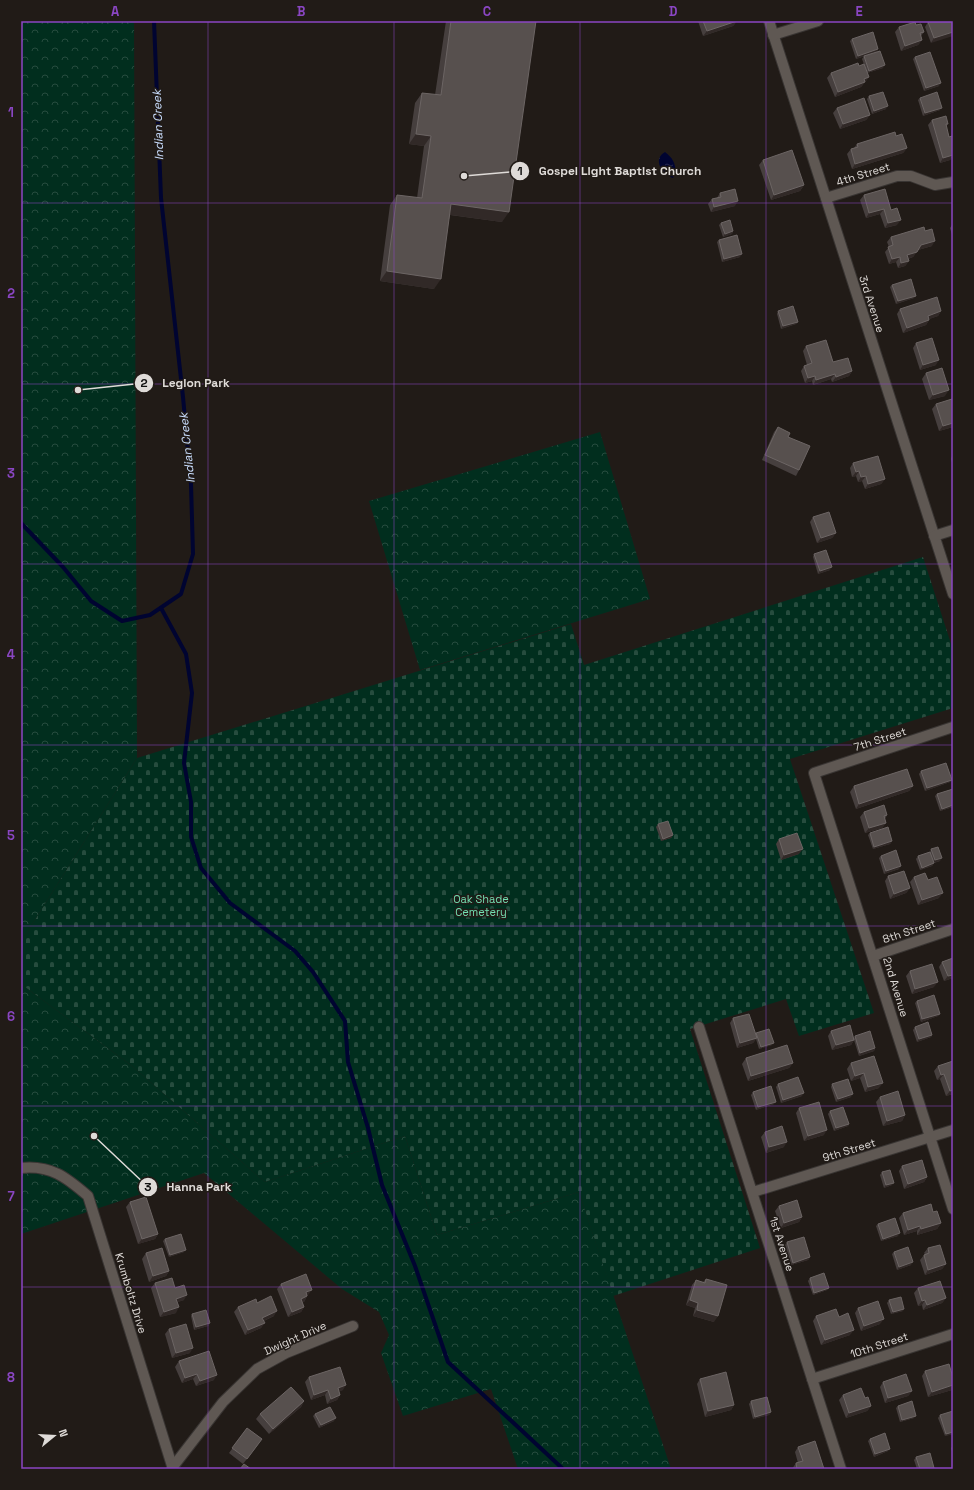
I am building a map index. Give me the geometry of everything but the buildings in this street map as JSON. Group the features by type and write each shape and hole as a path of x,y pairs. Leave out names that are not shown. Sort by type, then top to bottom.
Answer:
{"street":[{"name":"3rd Avenue","path":"769,21 953,594"},
{"path":"773,35 818,21"},
{"name":"4th Street","path":"826,198 897,176 912,176 935,184 953,182"},
{"path":"934,536 953,530"},
{"name":"7th Street","path":"814,773 953,727"},
{"name":"2nd Avenue","path":"814,773 953,1209"},
{"name":"8th Street","path":"873,956 953,930"},
{"name":"1st Avenue","path":"699,1027 841,1469"},
{"name":"9th Street","path":"753,1192 953,1130"},
{"name":"Krumboltz Drive","path":"21,1168 44,1168 58,1173 88,1196 173,1469"},
{"name":"Dwight Drive","path":"173,1469 223,1402 257,1369 286,1353 353,1326"},
{"name":"10th Street","path":"812,1379 953,1334"}],"green space":[{"path":"21,21 134,21 137,758 21,942"},
{"path":"600,432 650,599 420,670 369,501"},
{"name":"Oak Shade Cemetery","path":"923,557 953,650 953,708 790,759 874,1013 799,1036 786,999 690,1029 760,1248 613,1296 579,1192 437,1235 405,1136 265,1182 132,1066 21,984 21,942 137,758 571,624 584,665"},
{"path":"21,984 132,1066 265,1182 405,1136 437,1235 579,1192 671,1469 518,1469 491,1389 403,1416 381,1353 389,1335 379,1312 342,1289 204,1173 21,1234"}],"water":[{"path":"665,152 670,156 674,163 676,172 673,178 665,173 660,166 659,158"}],"waterway":[{"name":"Indian Creek","path":"21,523 63,567 91,601 122,621 150,615 181,594 193,554 191,484 161,198 154,21"},
{"path":"161,608 186,654 192,693 184,763 191,802 191,837 201,868 230,903 295,951 313,972 345,1021 348,1062 368,1128 382,1185 415,1266 448,1362 563,1469"}],"place":[{"name":"Gospel Light Baptist Church","path":"464,176"},
{"name":"Legion Park","path":"78,390"},
{"name":"Hanna Park","path":"94,1136"}]}
